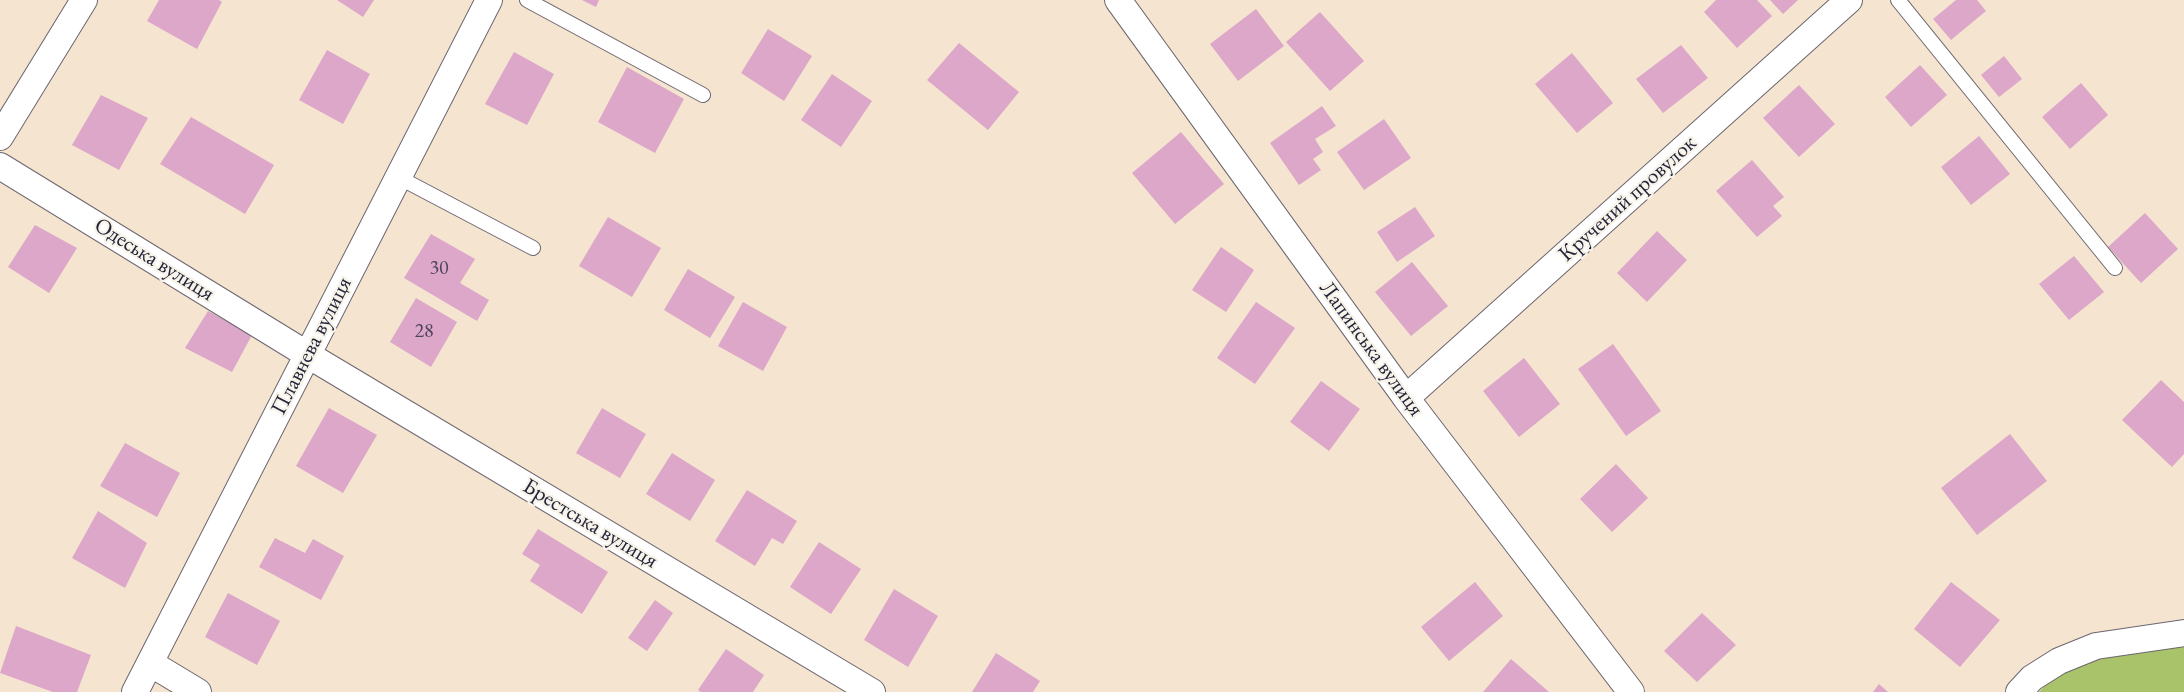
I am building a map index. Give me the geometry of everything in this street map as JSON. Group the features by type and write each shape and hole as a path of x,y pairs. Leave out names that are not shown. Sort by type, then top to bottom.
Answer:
{"street":[{"path":"0,137 84,0"},
{"name":"Плавнева вулиця","path":"135,692 489,0"},
{"name":"Лапинська вулиця","path":"1118,0 1406,398 1631,692"},
{"name":"Кручений провулок","path":"1406,398 1849,0"},
{"name":"Одеська вулиця","path":"0,166 308,355"},
{"name":"Брестська вулиця","path":"308,355 872,692"},
{"path":"2019,692 2032,678 2059,661 2096,646 2184,633"},
{"path":"150,663 198,692"}],"lane":[{"path":"527,0 703,95"},
{"path":"1898,0 2115,268"},
{"path":"398,177 533,248"}],"green space":[{"path":"2184,640 2184,692 2039,692 2051,679 2073,665 2160,641"}],"building":[{"path":"159,0 219,0 222,2 197,49 147,21"},
{"path":"337,0 374,0 363,17"},
{"path":"582,0 599,0 596,7"},
{"path":"1716,0 1757,0 1772,16 1737,48 1704,12"},
{"path":"1770,0 1798,0 1783,14"},
{"path":"1956,0 1977,0 1986,11 1951,40 1933,19"},
{"path":"1256,9 1284,46 1238,81 1210,44"},
{"path":"1320,12 1364,61 1330,91 1286,42"},
{"path":"768,29 812,56 784,101 741,73"},
{"path":"959,43 1019,92 988,130 927,80"},
{"path":"1681,45 1708,78 1663,113 1636,79"},
{"path":"327,50 370,74 343,124 299,100"},
{"path":"514,52 554,74 527,125 485,104"},
{"path":"1572,53 1613,103 1577,133 1535,84"},
{"path":"2004,56 2022,79 1999,97 1981,75"},
{"path":"1920,65 1947,95 1911,127 1885,97"},
{"path":"627,67 684,99 655,153 598,122"},
{"path":"832,74 872,101 841,147 801,120"},
{"path":"2081,83 2108,115 2070,149 2042,117"},
{"path":"1799,85 1835,124 1799,157 1763,118"},
{"path":"101,95 148,118 119,170 72,145"},
{"path":"1322,106 1336,126 1315,139 1323,152 1313,159 1321,170 1299,185 1270,143"},
{"path":"191,117 274,165 245,214 160,164"},
{"path":"1384,119 1411,158 1364,190 1337,152"},
{"path":"1181,132 1224,184 1175,224 1132,173"},
{"path":"1979,136 2010,174 1971,205 1941,167"},
{"path":"1752,160 1784,197 1773,206 1782,216 1757,237 1716,191"},
{"path":"1415,207 1435,236 1397,262 1377,232"},
{"path":"2145,213 2178,249 2141,283 2108,247"},
{"path":"608,217 661,248 632,297 579,266"},
{"path":"35,225 77,248 49,293 8,267"},
{"path":"1657,231 1687,260 1647,302 1617,273"},
{"path":"431,234 475,259 460,283 489,300 477,321 404,278"},
{"path":"1221,247 1254,270 1226,312 1192,290"},
{"path":"2074,256 2104,292 2069,320 2039,284"},
{"path":"1412,262 1448,306 1411,336 1375,292"},
{"path":"688,269 735,297 710,338 664,310"},
{"path":"416,298 457,322 431,367 390,342"},
{"path":"743,302 787,327 763,371 718,346"},
{"path":"1256,302 1295,328 1255,384 1217,358"},
{"path":"208,311 252,335 232,372 185,348"},
{"path":"1613,344 1661,411 1626,436 1578,369"},
{"path":"1524,358 1560,404 1519,437 1483,391"},
{"path":"2161,380 2184,402 2184,454 2172,467 2122,420"},
{"path":"1321,381 1360,409 1329,451 1290,422"},
{"path":"329,408 377,435 343,493 296,466"},
{"path":"602,408 646,434 620,478 576,453"},
{"path":"2010,434 2047,481 1977,535 1941,488"},
{"path":"125,443 180,473 157,517 100,486"},
{"path":"672,453 715,480 690,521 646,494"},
{"path":"1616,464 1648,498 1612,532 1580,499"},
{"path":"747,490 797,521 783,544 772,538 755,566 715,541"},
{"path":"98,511 147,543 125,588 72,558"},
{"path":"538,529 608,572 582,614 530,581 540,565 522,554"},
{"path":"275,538 305,553 313,539 344,556 321,600 259,567"},
{"path":"819,542 861,569 831,614 790,587"},
{"path":"1475,582 1503,616 1449,661 1421,627"},
{"path":"1951,582 2000,620 1960,667 1914,629"},
{"path":"894,589 938,616 908,667 864,640"},
{"path":"228,593 280,621 257,665 205,637"},
{"path":"655,600 673,613 647,651 628,638"},
{"path":"1702,613 1736,645 1697,682 1664,651"},
{"path":"16,626 91,655 77,692 53,692 0,673"},
{"path":"726,649 764,675 753,692 701,692 698,690"},
{"path":"996,653 1040,681 1033,692 972,692"},
{"path":"1511,659 1549,692 1483,692"},
{"path":"1879,684 1888,692 1873,692"}]}
